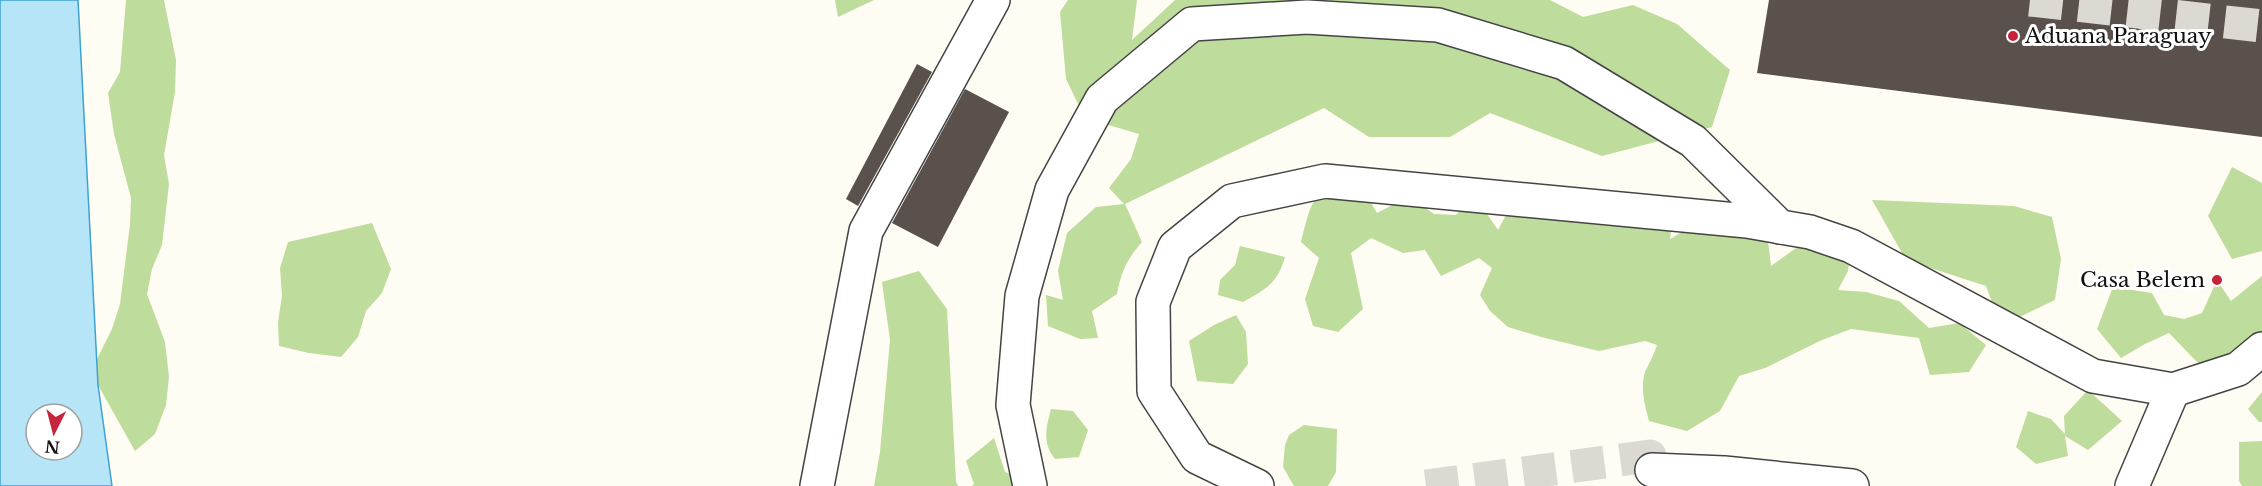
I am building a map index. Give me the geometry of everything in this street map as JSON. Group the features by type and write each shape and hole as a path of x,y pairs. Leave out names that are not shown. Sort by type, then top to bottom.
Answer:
{"lane":[{"path":"817,486 866,231 993,0"},
{"path":"1030,486 1013,405 1023,296 1052,190 1102,99 1192,24 1307,17 1438,25 1564,63 1693,141 1780,227"},
{"path":"1257,486 1197,457 1154,391 1153,302 1175,247 1232,201 1325,182 1747,221 1810,232 1851,246 2093,376 2173,390 2238,369 2262,349"},
{"path":"2132,486 2173,390"},
{"path":"1652,470 1715,479 1852,486"}],"green space":[{"path":"126,0 164,0 176,60 175,92 164,155 169,184 162,245 152,269 147,294 165,342 169,377 166,405 155,434 135,451 98,385 97,359 112,329 120,304 130,224 131,198 114,134 108,93 120,72"},
{"path":"835,0 874,0 838,17"},
{"path":"1068,0 1137,0 1132,40 1175,0 1550,0 1583,17 1633,5 1677,24 1730,70 1712,127 1602,156 1490,113 1450,137 1369,137 1324,108 1125,204 1142,242 1125,266 1117,294 1092,311 1098,338 1080,339 1048,326 1046,295 1063,300 1058,271 1067,233 1096,207 1124,204 1109,188 1131,159 1139,134 1085,118 1066,79 1060,12"},
{"path":"2232,167 2262,183 2262,251 2232,259 2208,216"},
{"path":"1360,184 1377,213 1402,200 1420,204 1434,214 1456,215 1474,195 1498,230 1511,206 1550,214 1570,222 1583,214 1653,225 1671,232 1670,239 1694,225 1768,241 1771,266 1810,238 1851,246 1848,271 1838,290 1866,292 1899,301 1929,328 1959,323 1986,345 1969,372 1930,375 1919,338 1851,329 1822,340 1765,368 1739,376 1720,411 1687,431 1649,421 1643,384 1645,372 1657,345 1645,341 1599,351 1508,327 1490,311 1480,295 1492,268 1479,258 1441,276 1425,250 1403,253 1371,238 1351,253 1363,309 1338,332 1313,326 1305,299 1319,258 1301,242 1309,214 1312,205 1323,194"},
{"path":"1872,200 2014,206 2052,217 2061,259 2055,300 2001,326 1986,286 1906,260"},
{"path":"372,223 391,269 382,293 366,311 358,337 341,357 279,346 278,322 282,296 280,268 288,242"},
{"path":"1240,246 1285,257 1279,273 1270,285 1243,302 1218,295 1220,280 1235,265"},
{"path":"919,271 947,309 958,486 874,486 880,452 890,340 882,282"},
{"path":"2262,276 2262,349 2238,369 2199,364 2169,333 2121,358 2097,329 2113,287 2152,293 2164,315 2184,319 2202,313 2217,280 2231,301"},
{"path":"1236,315 1246,332 1248,364 1233,384 1197,381 1189,341 1214,325"},
{"path":"2088,390 2122,421 2088,450 2065,436 2068,456 2036,464 2016,447 2028,411 2051,419 2065,434 2064,416"},
{"path":"2262,392 2262,422 2259,422 2248,409"},
{"path":"1051,409 1073,411 1088,430 1079,457 1055,459 1051,453 1046,435"},
{"path":"1304,425 1337,429 1336,472 1328,486 1294,486 1283,467 1285,445 1289,435"},
{"path":"994,438 1005,472 1029,482 1028,486 972,486 974,484 966,461"},
{"path":"2262,441 2262,486 2242,486 2239,481 2239,442"}],"water":[{"path":"0,0 78,0 98,385 112,486 0,486"}],"building":[{"name":"Aduana Paraguay","path":"1769,0 2262,0 2262,137 1757,73"},
{"path":"917,64 932,72 858,206 846,199"},
{"path":"965,89 1009,112 938,247 892,223"}],"tunnel":[{"path":"2030,0 2262,26"},
{"path":"1426,486 1650,456 1652,470"}],"place":[{"name":"Aduana Paraguay","path":"2013,36"},
{"name":"Casa Belem","path":"2217,280"}]}
